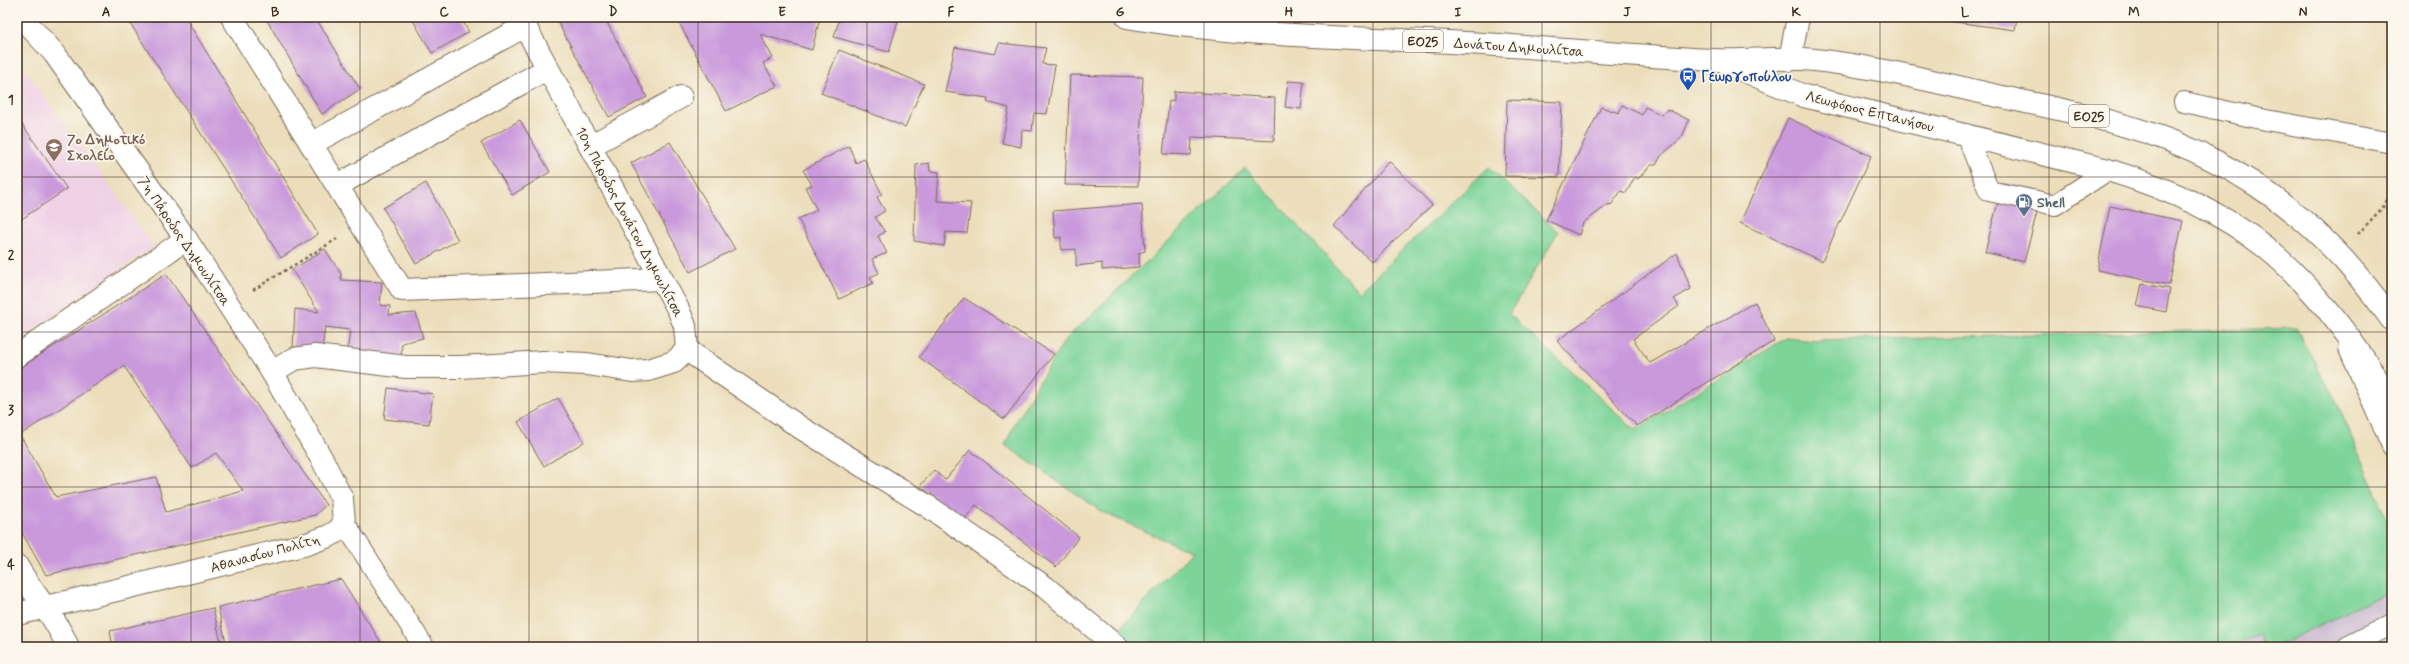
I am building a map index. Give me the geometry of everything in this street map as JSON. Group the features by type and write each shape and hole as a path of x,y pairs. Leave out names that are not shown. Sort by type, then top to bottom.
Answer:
{"street":[{"name":"7η Πάροδος Δημουλίτσα","path":"22,17 54,53 186,239 272,372"},
{"path":"232,17 402,290 662,279"},
{"name":"Δονάτου Δημουλίτσα","path":"1127,17 1195,26 1304,35 1486,44 1719,61"},
{"path":"1790,60 1798,17"},
{"path":"311,144 522,22"},
{"name":"10η Πάροδος Δονάτου Δημουλίτσα","path":"522,22 679,311 685,326 687,350"},
{"name":"ΕΟ25","path":"1719,61 1812,60 1894,73 2080,114 2134,127 2163,137 2235,172 2302,219 2318,232 2352,267 2392,320"},
{"name":"Λεωφόρος Επτανήσου","path":"1719,61 1804,96 1966,134 2108,170 2149,182 2178,194 2236,228 2264,247 2293,273 2335,320 2372,370 2392,404"},
{"path":"338,186 547,69"},
{"path":"590,146 681,98"},
{"path":"17,356 186,239"},
{"path":"344,522 345,510 337,487 272,372 294,359 315,356 406,367 460,367 543,362 587,364 632,371 648,370 674,362 687,350 801,428 954,524 1045,587 1117,647"},
{"name":"Αθανασίου Πολίτη","path":"17,614 307,544 329,536 339,530 344,522"},
{"path":"17,566 27,583 47,607 59,625 68,647"}],"lane":[{"path":"2184,102 2266,120 2392,143"},
{"path":"1966,134 1989,191 2056,205 2108,170"},
{"path":"2335,320 2392,446"},
{"path":"344,522 424,647"},
{"path":"2347,647 2392,624"}],"path":[{"path":"2354,238 2384,206 2392,189"},
{"path":"228,305 362,225"}],"shaded area":[{"name":"7ο Δημοτικό Σχολείο","path":"17,59 154,246 17,341"},
{"path":"2392,590 2392,647 2275,647 2300,635"},
{"path":"2260,635 2264,647 2230,647"}],"green space":[{"path":"1489,167 1558,232 1509,314 1635,430 1786,338 1815,341 2296,328 2337,403 2392,531 2392,590 2275,647 2264,647 2260,635 2230,647 1102,647 1192,552 1102,512 1005,445 1017,419 1065,340 1245,168 1359,292"}],"building":[{"path":"126,17 185,17 318,234 281,258"},
{"path":"265,17 315,17 360,89 322,114"},
{"path":"411,17 460,17 469,32 432,53"},
{"path":"555,17 604,17 647,97 609,117"},
{"path":"676,17 820,17 812,50 760,34 773,58 763,63 777,86 726,111"},
{"path":"840,17 899,17 889,52 834,37"},
{"path":"1917,17 2017,17 2015,30"},
{"path":"999,43 1046,48 1042,64 1055,65 1047,114 1034,113 1032,131 1022,130 1021,147 1002,143 1009,108 987,102 988,98 945,92 955,47 995,54"},
{"path":"839,50 924,84 905,127 821,93"},
{"path":"1070,75 1143,77 1138,186 1065,185"},
{"path":"1288,81 1304,82 1301,109 1285,107"},
{"path":"1174,91 1275,98 1274,141 1192,137 1191,155 1163,154 1169,101 1174,100"},
{"path":"1507,100 1562,102 1559,177 1505,176"},
{"path":"1622,105 1642,115 1645,107 1662,115 1667,109 1689,120 1682,137 1661,156 1656,165 1651,165 1638,179 1635,177 1626,193 1621,191 1611,205 1609,204 1583,223 1579,235 1546,220 1601,107 1619,113"},
{"path":"17,117 67,189 17,222"},
{"path":"1788,118 1871,156 1822,261 1740,223"},
{"path":"520,120 550,172 512,195 481,143"},
{"path":"670,142 735,249 690,272 631,163"},
{"path":"849,146 856,163 864,159 882,194 877,197 885,211 875,217 885,232 878,236 887,253 872,259 879,273 870,277 873,283 839,299 798,219 817,210 805,187 812,185 803,170"},
{"path":"1389,161 1432,205 1372,262 1334,226"},
{"path":"929,163 930,171 939,172 937,201 971,203 967,233 946,232 944,246 914,241 916,165"},
{"path":"426,183 458,240 416,264 383,208"},
{"path":"2003,183 2042,193 2024,262 1985,252"},
{"path":"1142,204 1145,251 1139,253 1139,267 1102,270 1102,263 1076,266 1076,249 1061,250 1061,237 1055,238 1053,211"},
{"path":"2110,206 2183,221 2169,285 2097,270"},
{"path":"325,249 341,274 341,280 382,282 380,305 390,306 389,315 416,313 423,338 402,343 401,358 347,353 350,330 325,327 322,350 293,347 295,309 319,312 292,270"},
{"path":"1677,253 1691,289 1674,299 1679,306 1633,339 1650,363 1755,302 1774,341 1637,426 1557,341"},
{"path":"166,274 326,505 315,515 46,575 17,524 17,511 20,510 17,505 17,370","holes":["124,366 192,468 216,453 243,491 166,512 156,477 56,497 20,435"]},
{"path":"2142,284 2170,289 2166,312 2137,306"},
{"path":"964,298 1054,354 1004,419 919,357"},
{"path":"388,388 433,394 429,424 384,419"},
{"path":"558,398 584,442 544,466 518,422"},
{"path":"970,450 1079,537 1056,567 976,505 964,520 920,486 934,470 945,480"},
{"path":"341,579 384,647 227,647 218,607"},
{"path":"213,608 222,647 113,647 110,631"}],"place":[{"name":"Γεωργοπούλου","path":"1688,91"},
{"name":"7ο Δημοτικό Σχολείο","path":"54,162"},
{"name":"Shell","path":"2024,217"}]}
